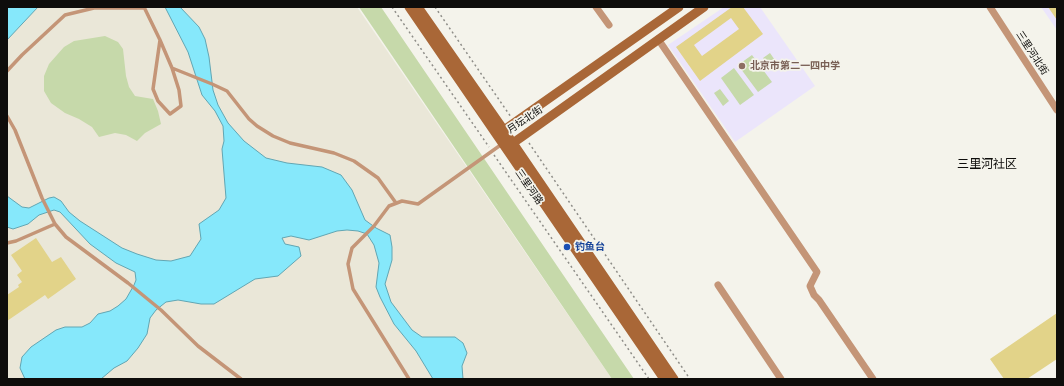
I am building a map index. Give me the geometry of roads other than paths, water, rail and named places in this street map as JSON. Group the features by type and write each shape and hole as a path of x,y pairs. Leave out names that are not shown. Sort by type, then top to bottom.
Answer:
{"main road":[{"name":"三里河路","path":"409,7 508,143 674,379"},
{"name":"三里河路","path":"418,7 504,130 508,143 664,379"},
{"name":"月坛北街","path":"504,130 679,7"},
{"name":"月坛北街","path":"508,143 524,136 704,7"}],"street":[{"path":"596,7 609,25"},
{"name":"三里河北街","path":"990,7 1057,110"},
{"path":"658,39 817,272 810,286 814,294 873,379"},
{"path":"718,285 781,379"}],"lane":[{"path":"7,71 65,15 94,8 144,7 160,40 172,68 179,90 181,106 170,114 158,102 153,89 160,40"},
{"path":"172,68 227,91 249,119 273,136 290,143 334,153 354,161 378,178 396,203"},
{"path":"7,116 15,130 49,214 66,237 128,283 161,310 198,346 241,379"},
{"path":"409,379 353,289 348,264 352,248 374,226 389,206 402,201 418,204 492,152 508,143"},
{"path":"7,243 16,241 55,224"}],"water":[{"path":"7,7 38,7 7,40"},
{"path":"165,7 180,7 199,27 205,39 213,90 218,105 228,123 244,141 266,158 287,163 322,167 341,175 352,190 365,220 376,228 390,235 392,260 385,284 391,302 412,330 422,337 455,337 463,343 467,353 462,366 463,379 433,379 416,351 394,324 380,297 376,287 379,263 374,245 367,234 347,230 337,231 309,240 291,236 282,238 285,244 299,247 301,256 278,276 255,279 214,304 201,304 178,300 166,302 156,310 150,318 147,334 138,348 127,361 114,368 101,379 25,379 20,368 22,357 31,347 56,330 65,327 82,327 90,323 98,314 110,311 118,306 126,299 136,280 135,272 116,263 90,244 60,212 54,210 39,215 28,224 13,229 7,227 7,196 22,207 29,208 54,197 61,201 69,212 80,221 122,248 156,260 171,261 190,256 201,239 199,224 219,210 226,198 222,149 224,141 223,126 215,111 202,95 188,52"}],"place":[{"name":"北京市第二一四中学","path":"742,66"},
{"name":"钓鱼台","path":"567,247"}],"district":[{"name":"三里河社区","path":"987,164"}]}
